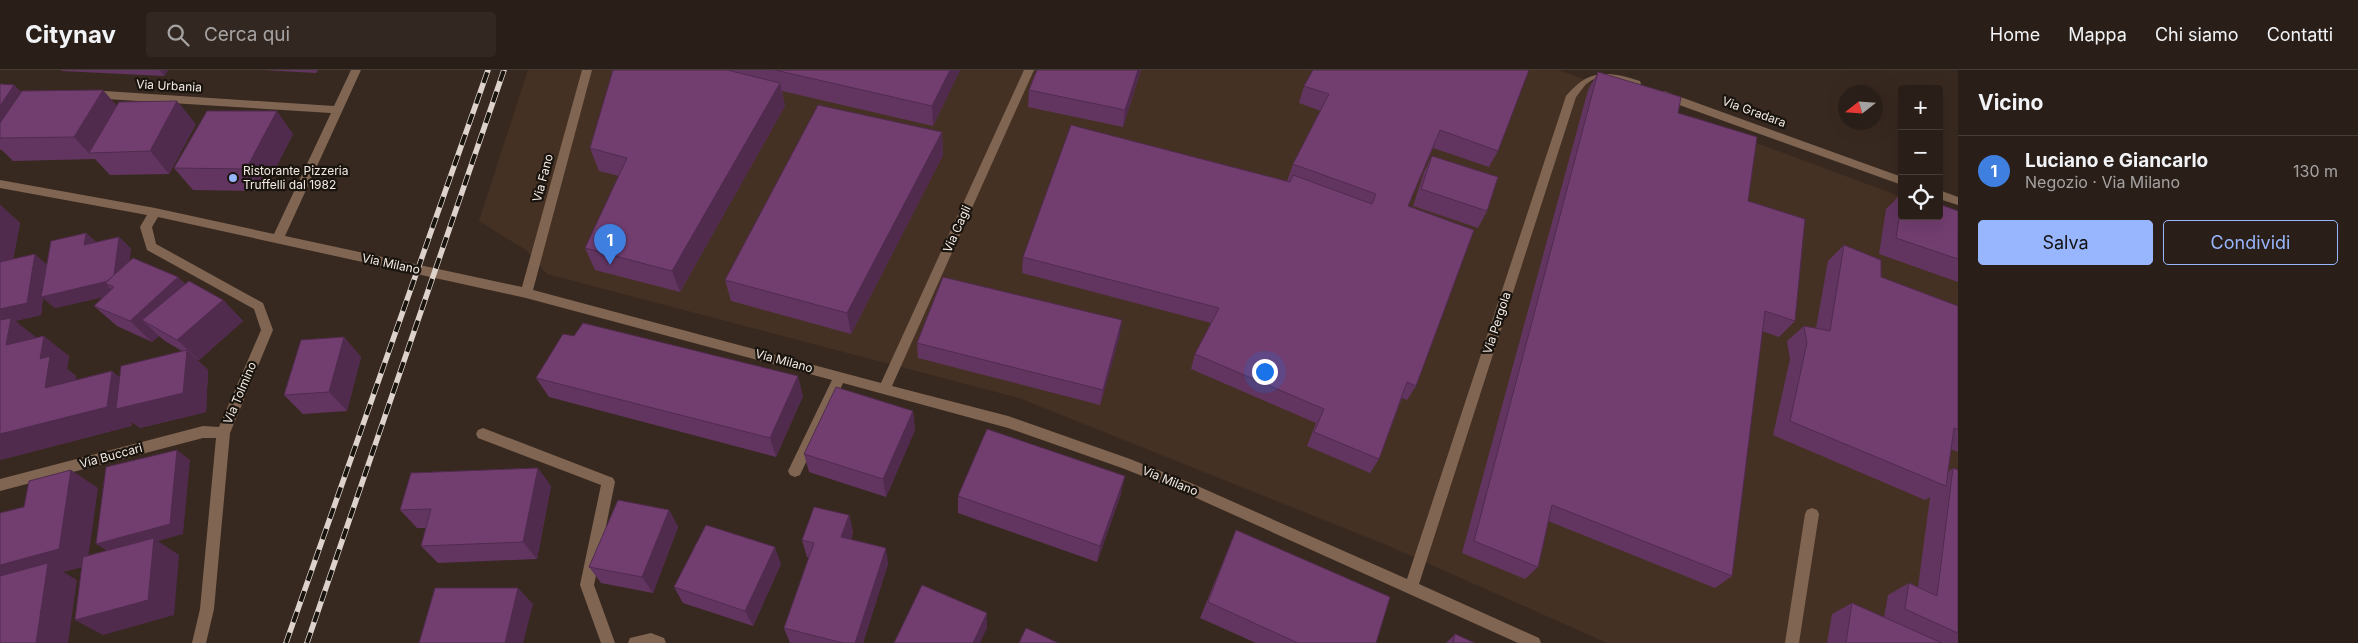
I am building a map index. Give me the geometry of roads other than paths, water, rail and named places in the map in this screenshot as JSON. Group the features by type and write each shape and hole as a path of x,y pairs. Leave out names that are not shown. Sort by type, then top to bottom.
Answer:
{"street":[{"path":"277,240 356,70"},
{"name":"Via Fano","path":"526,293 587,70"},
{"name":"Via Cagli","path":"885,388 1030,70"},
{"name":"Via Gradara","path":"1598,71 1898,179"},
{"name":"Via Pergola","path":"1411,587 1571,96 1582,81 1598,71"},
{"name":"Via Urbania","path":"81,94 337,110"},
{"name":"Via Milano","path":"0,184 155,212 526,293 1008,422 1125,463 1188,488 1534,643"},
{"path":"1943,195 1958,201"},
{"name":"Via Tolmino","path":"155,212 146,228 151,246 259,306 267,330 223,433 207,609 196,642"},
{"path":"795,471 840,376"},
{"name":"Via Buccari","path":"0,485 203,432 223,433"},
{"path":"482,434 608,482 587,584 608,643"},
{"path":"1792,643 1812,514"},
{"path":"634,643 651,640 659,643"}],"railway":[{"path":"286,643 488,70"},
{"path":"307,643 504,70"}],"place":[{"name":"Ristorante Pizzeria Truffelli dal 1982","path":"233,178"},
{"name":"Luciano e Giancarlo","path":"610,265"}]}
